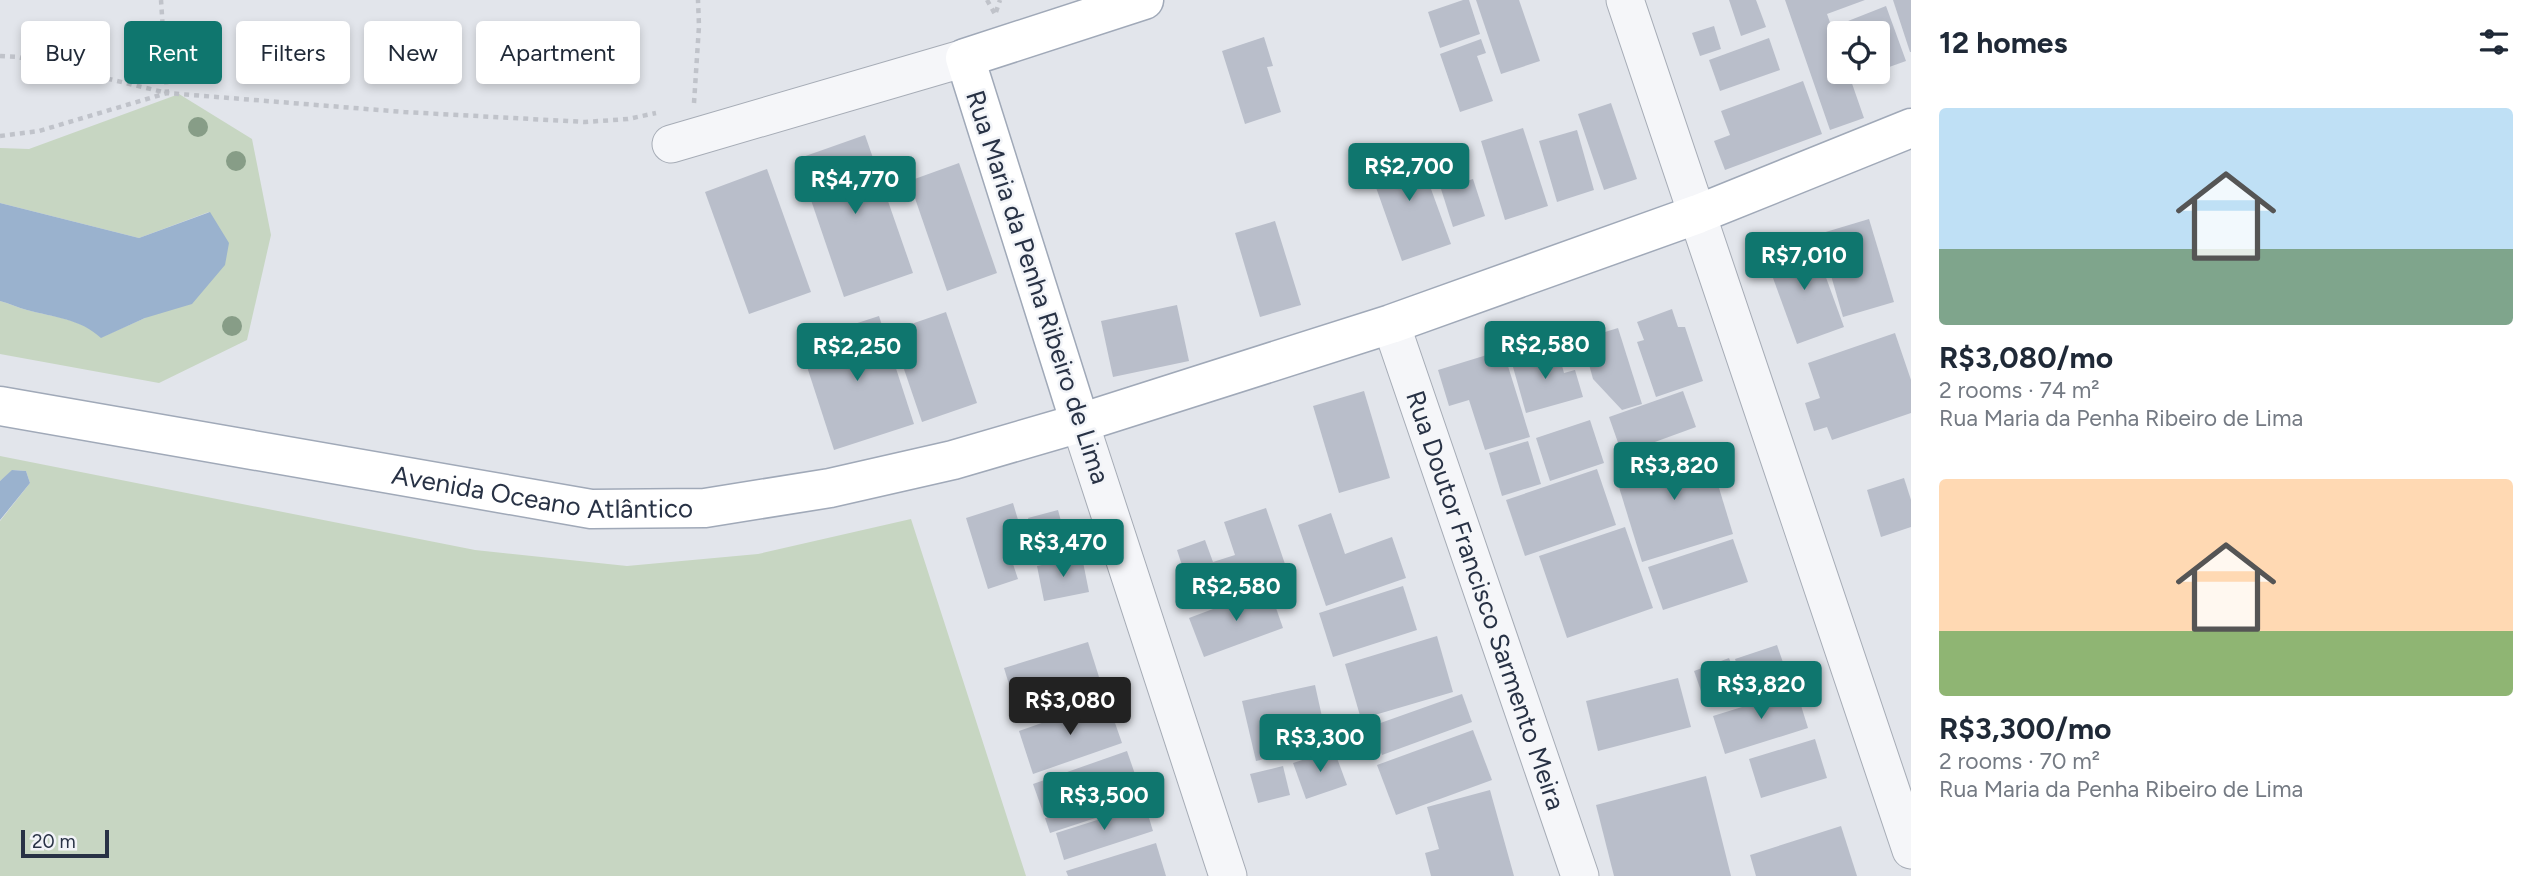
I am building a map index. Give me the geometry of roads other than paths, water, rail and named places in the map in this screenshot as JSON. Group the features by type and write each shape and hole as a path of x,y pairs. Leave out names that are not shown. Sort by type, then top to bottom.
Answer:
{"main road":[{"path":"965,58 1144,0"},
{"name":"Rua Maria da Penha Ribeiro de Lima","path":"965,58 1080,422"},
{"name":"Avenida Oceano Atlântico","path":"0,406 591,509 705,508 830,488 953,460 1080,422 1391,324 1698,214 1911,128"}],"street":[{"path":"1625,0 1911,850"},
{"path":"667,128 695,114 965,58"},
{"name":"Rua Doutor Francisco Sarmento Meira","path":"1391,324 1580,876"},
{"name":"Rua Maria da Penha Ribeiro de Lima","path":"1080,422 1228,876"}],"water":[{"path":"0,203 139,238 210,212 229,243 225,265 192,304 145,318 101,338 76,323 0,301"},
{"path":"12,470 26,471 30,483 0,520 0,481"}]}
